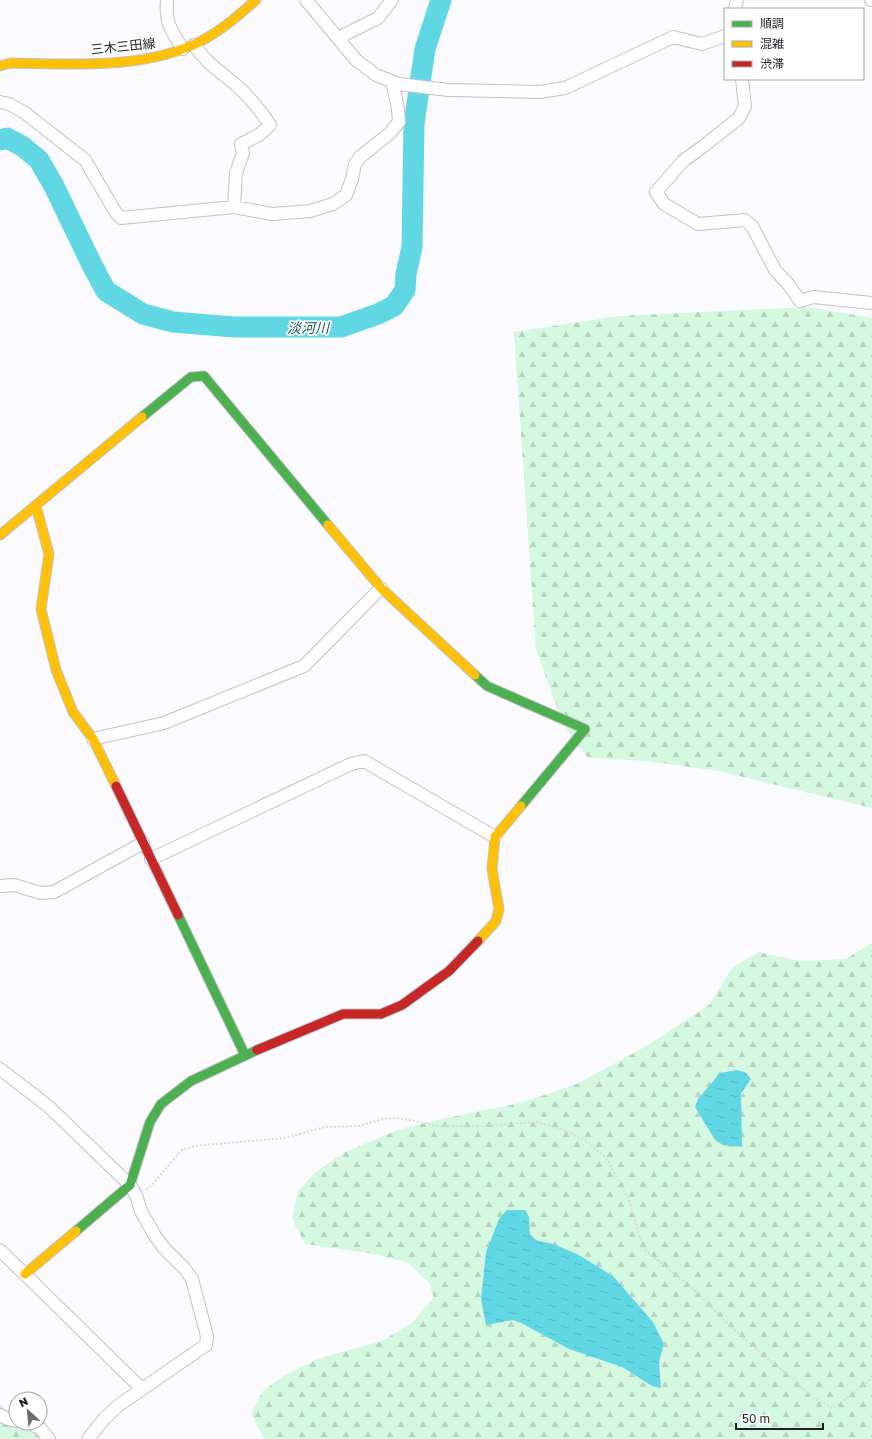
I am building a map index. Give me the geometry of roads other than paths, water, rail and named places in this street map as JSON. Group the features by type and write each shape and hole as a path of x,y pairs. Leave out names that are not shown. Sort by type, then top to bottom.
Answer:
{"street":[{"path":"166,0 166,14 169,26 188,47 236,85 255,103 270,125 259,134 241,144 243,153 236,173 234,207"},
{"name":"三木三田線","path":"0,66 11,63 104,63 137,61 169,54 188,47 224,29 247,10 256,0"},
{"path":"306,0 356,60 376,76 395,82 448,90 540,92 564,88 673,37 702,44 724,36"},
{"path":"338,38 378,18 392,0"},
{"path":"742,80 745,106 739,118 682,161 656,192 664,204 698,224 745,220 752,226 775,270 789,285 800,301 813,297 872,302"},
{"path":"0,102 9,104 25,113 85,160 116,213 122,218 234,207 272,214 310,211 333,204 346,195 352,179 355,164 360,157 390,133 399,122 395,82"},
{"path":"0,535 191,377 204,376 381,588 488,686 585,729 495,837 492,869 499,909 496,922 449,971 402,1006 381,1014 343,1014 245,1055 191,1080 161,1104 150,1122 133,1190 25,1274"},
{"path":"36,506 49,554 41,609 54,662 72,712 94,739 245,1055"},
{"path":"94,739 164,723 304,666 381,588"},
{"path":"151,859 351,764 364,761 495,837"},
{"path":"0,886 14,885 41,893 54,892 143,843"},
{"path":"0,1069 48,1106 133,1190 141,1211 155,1236 164,1248 185,1269 192,1279 207,1336 206,1345 119,1405 104,1419 88,1439"},
{"path":"0,1250 142,1389"},
{"path":"43,1431 49,1439"}],"water":[{"path":"737,1070 745,1072 751,1079 741,1094 742,1147 723,1145 715,1140 695,1107 698,1099 720,1073"},
{"path":"507,1210 525,1210 529,1217 530,1234 536,1240 553,1244 577,1254 613,1276 653,1322 664,1344 659,1362 661,1388 652,1386 622,1367 569,1349 513,1320 486,1325 481,1299 486,1252 499,1219"}],"waterway":[{"name":"淡河川","path":"0,140 7,138 22,146 39,160 54,186 106,291 143,314 173,322 234,327 341,327 378,314 394,306 405,290 406,274 412,247 414,124 425,49 441,0"}]}
